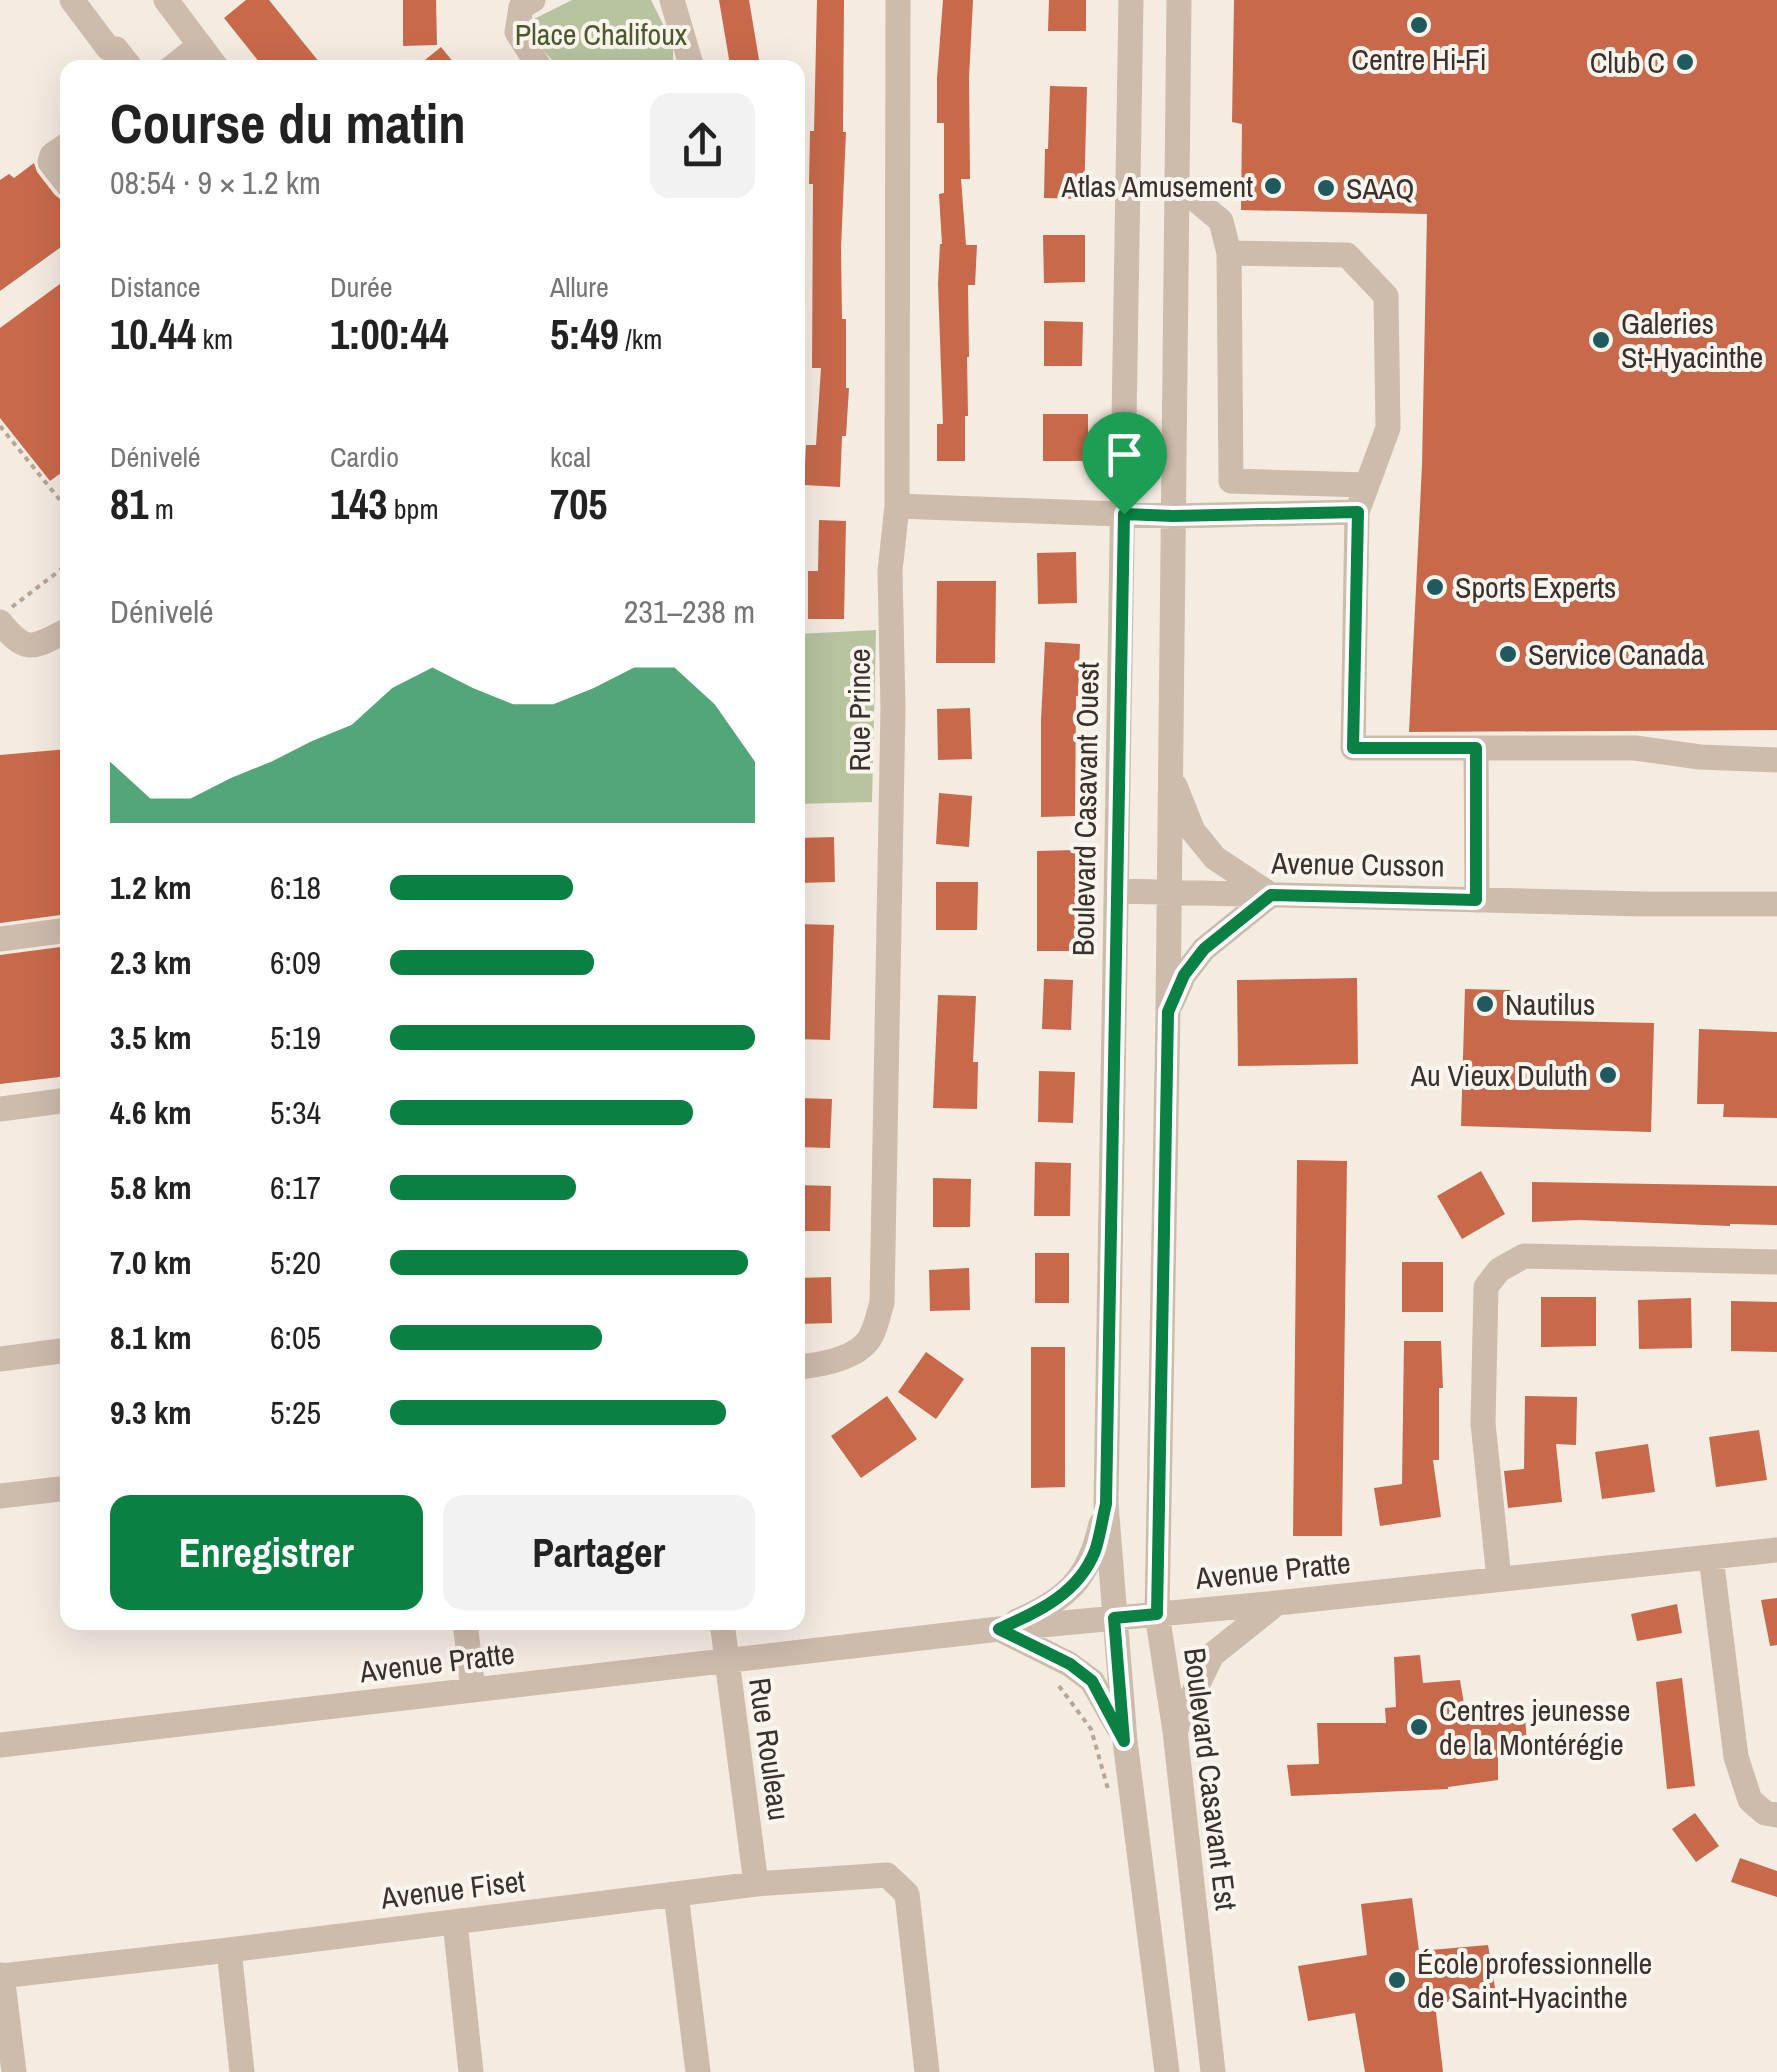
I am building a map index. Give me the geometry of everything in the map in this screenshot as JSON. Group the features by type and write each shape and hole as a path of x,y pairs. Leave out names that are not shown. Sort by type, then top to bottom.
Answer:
{"street":[{"path":"72,0 112,58"},
{"path":"166,0 211,60"},
{"path":"533,0 521,7 517,32 535,60"},
{"path":"672,0 690,60"},
{"name":"Rue Prince","path":"805,1366 854,1352 870,1340 882,1303 893,708 890,571 897,506 898,0"},
{"name":"Boulevard Casavant Ouest","path":"1114,1618 1106,1504 1132,0"},
{"path":"1157,1614 1180,0"},
{"path":"181,60 200,46"},
{"path":"60,150 50,162 60,175"},
{"path":"1177,184 1221,221 1229,253 1232,481 1368,485"},
{"path":"1229,253 1348,255 1386,296 1388,428 1358,512 1353,748 1636,748 1700,757 1777,760"},
{"path":"897,506 1173,516 1358,512"},
{"path":"4,616 17,642 27,646 60,634"},
{"path":"1476,748 1476,900"},
{"path":"1168,1012 1184,975 1204,949 1271,895 1215,858 1193,832 1170,774"},
{"name":"Avenue Cusson","path":"1116,891 1777,904"},
{"path":"0,940 60,931"},
{"path":"0,1109 60,1101"},
{"path":"1499,1579 1484,1405 1486,1286 1499,1270 1524,1256 1777,1262"},
{"path":"0,1360 60,1351"},
{"path":"0,1496 60,1489"},
{"path":"999,1629 1063,1596 1082,1576 1096,1550 1106,1504"},
{"name":"Avenue Pratte","path":"0,1745 999,1629 1777,1550"},
{"path":"1711,1557 1736,1757 1750,1800 1765,1813 1777,1815"},
{"path":"1175,1731 1212,1655 1277,1603"},
{"name":"Boulevard Casavant Est","path":"1157,1614 1175,1731 1213,2072"},
{"path":"1114,1618 1124,1741 1167,2072"},
{"path":"999,1629 1075,1668 1092,1681 1124,1741"},
{"path":"466,1630 473,1690"},
{"name":"Rue Rouleau","path":"723,1630 756,1884"},
{"name":"Avenue Fiset","path":"1,1976 756,1884 887,1875 907,1894 927,2072"},
{"path":"676,1894 698,2072"},
{"path":"454,1922 472,2072"},
{"path":"229,1950 242,2072"},
{"path":"1,1976 14,2072"}],"path":[{"path":"0,426 60,500"},
{"path":"4,616 60,570"},
{"path":"1075,1668 1059,1686 1091,1729 1110,1797"}],"green space":[{"name":"Place Chalifoux","path":"572,0 651,0 673,44 673,60 552,60 528,22"},
{"path":"876,630 872,802 805,804 805,634"}],"building":[{"path":"246,0 269,0 318,60 258,60 224,18"},
{"path":"403,0 436,0 437,45 403,46"},
{"path":"719,0 749,0 759,60 729,60"},
{"path":"817,0 844,0 846,132 841,248 842,319 846,319 849,388 840,487 805,485 806,445 816,445 821,368 812,368 813,184 809,184 810,131 814,131"},
{"path":"943,0 973,0 970,179 961,179 966,245 977,245 975,285 968,285 965,461 937,461 937,424 943,424 938,284 944,123 937,123 937,78"},
{"path":"1049,0 1086,0 1086,31 1048,31"},
{"name":"Galeries St-Hyacinthe","path":"1234,0 1777,0 1777,730 1409,732 1422,465 1427,214 1241,210 1242,124 1232,122"},
{"path":"441,47 452,60 425,60"},
{"path":"1050,86 1087,87 1084,199 1044,198"},
{"path":"34,163 60,199 60,248 0,291 0,180 9,174 14,178"},
{"path":"1043,235 1085,235 1085,282 1044,283"},
{"path":"60,284 60,474 50,481 0,418 0,328"},
{"path":"1044,321 1083,322 1082,366 1044,366"},
{"path":"1043,414 1088,414 1088,461 1043,461"},
{"path":"819,520 846,521 844,619 808,619 808,571 818,571"},
{"path":"1076,552 1077,603 1038,604 1037,553"},
{"path":"937,581 996,581 995,663 936,663"},
{"path":"1045,642 1080,644 1075,816 1041,817"},
{"path":"970,708 972,759 938,760 937,709"},
{"path":"60,750 60,915 0,923 0,755"},
{"path":"939,793 972,796 969,847 936,844"},
{"path":"834,837 835,882 805,883 805,838"},
{"path":"1075,850 1076,951 1037,951 1037,851"},
{"path":"936,882 978,882 977,930 936,930"},
{"path":"805,924 834,925 830,1040 805,1039"},
{"path":"60,947 60,1077 0,1084 0,955"},
{"path":"1357,978 1358,1064 1238,1066 1237,980"},
{"path":"1044,979 1073,980 1071,1030 1042,1029"},
{"path":"1465,989 1510,990 1509,1020 1654,1023 1651,1132 1461,1126"},
{"path":"938,995 976,996 973,1062 978,1062 977,1109 933,1108"},
{"path":"1699,1029 1777,1032 1777,1118 1723,1117 1724,1104 1697,1104"},
{"path":"1039,1071 1075,1072 1073,1123 1038,1122"},
{"path":"805,1098 832,1099 830,1148 805,1147"},
{"path":"1297,1160 1347,1161 1342,1536 1293,1536"},
{"path":"1035,1162 1071,1163 1070,1216 1034,1216"},
{"path":"1481,1171 1505,1214 1462,1239 1437,1196"},
{"path":"933,1178 971,1179 970,1227 933,1227"},
{"path":"1532,1182 1777,1186 1777,1225 1532,1222"},
{"path":"805,1185 831,1186 830,1231 805,1231"},
{"path":"1035,1253 1069,1253 1069,1303 1035,1303"},
{"path":"1402,1262 1443,1262 1443,1312 1402,1312"},
{"path":"969,1268 970,1310 930,1311 929,1270"},
{"path":"831,1277 832,1323 805,1324 805,1278"},
{"path":"1541,1297 1596,1297 1596,1346 1541,1347"},
{"path":"1691,1298 1692,1348 1639,1349 1638,1300"},
{"path":"1731,1301 1777,1302 1777,1352 1731,1351"},
{"path":"1404,1341 1441,1341 1439,1460 1433,1460 1441,1517 1380,1526 1374,1488 1402,1484"},
{"path":"1031,1347 1065,1347 1065,1487 1031,1488"},
{"path":"926,1352 964,1379 936,1419 898,1392"},
{"path":"887,1396 917,1439 861,1478 831,1436"},
{"path":"1525,1396 1577,1397 1576,1445 1556,1444 1562,1502 1508,1508 1504,1471 1524,1469"},
{"path":"1759,1430 1767,1480 1716,1487 1709,1437"},
{"path":"1648,1444 1655,1492 1602,1499 1595,1452"},
{"path":"1777,1598 1777,1645 1770,1646 1761,1600"},
{"path":"1677,1604 1682,1633 1637,1641 1631,1614"},
{"name":"Centres jeunesse de la Montérégie","path":"1420,1655 1423,1683 1460,1680 1465,1710 1524,1707 1527,1742 1498,1745 1498,1780 1448,1789 1291,1796 1287,1765 1319,1764 1317,1723 1386,1723 1385,1708 1396,1707 1394,1657"},
{"path":"1682,1678 1695,1786 1667,1789 1656,1682"},
{"path":"1695,1813 1719,1846 1696,1862 1672,1829"},
{"path":"1740,1858 1777,1871 1777,1897 1731,1882"},
{"name":"École professionnelle de Saint-Hyacinthe","path":"1412,1898 1419,1951 1488,1945 1496,1994 1435,2004 1443,2072 1365,2072 1355,2013 1308,2021 1298,1966 1367,1955 1361,1904"}],"place":[{"name":"Centre Hi-Fi","path":"1419,25"},
{"name":"Club C","path":"1685,62"},
{"name":"Atlas Amusement","path":"1273,186"},
{"name":"SAAQ","path":"1326,188"},
{"name":"Galeries St-Hyacinthe","path":"1601,340"},
{"name":"Sports Experts","path":"1435,587"},
{"name":"Service Canada","path":"1508,654"},
{"name":"Nautilus","path":"1485,1004"},
{"name":"Au Vieux Duluth","path":"1608,1075"},
{"name":"Centres jeunesse de la Montérégie","path":"1419,1727"},
{"name":"École professionnelle de Saint-Hyacinthe","path":"1397,1980"}],"route":[{"path":"1358,512 1353,748 1476,748 1476,900 1271,895 1204,949 1184,975 1168,1012 1157,1614 1114,1618 1124,1741 1092,1681 1070,1664 999,1629 1063,1596 1082,1576 1096,1550 1106,1504 1124,514 1358,512"}]}
